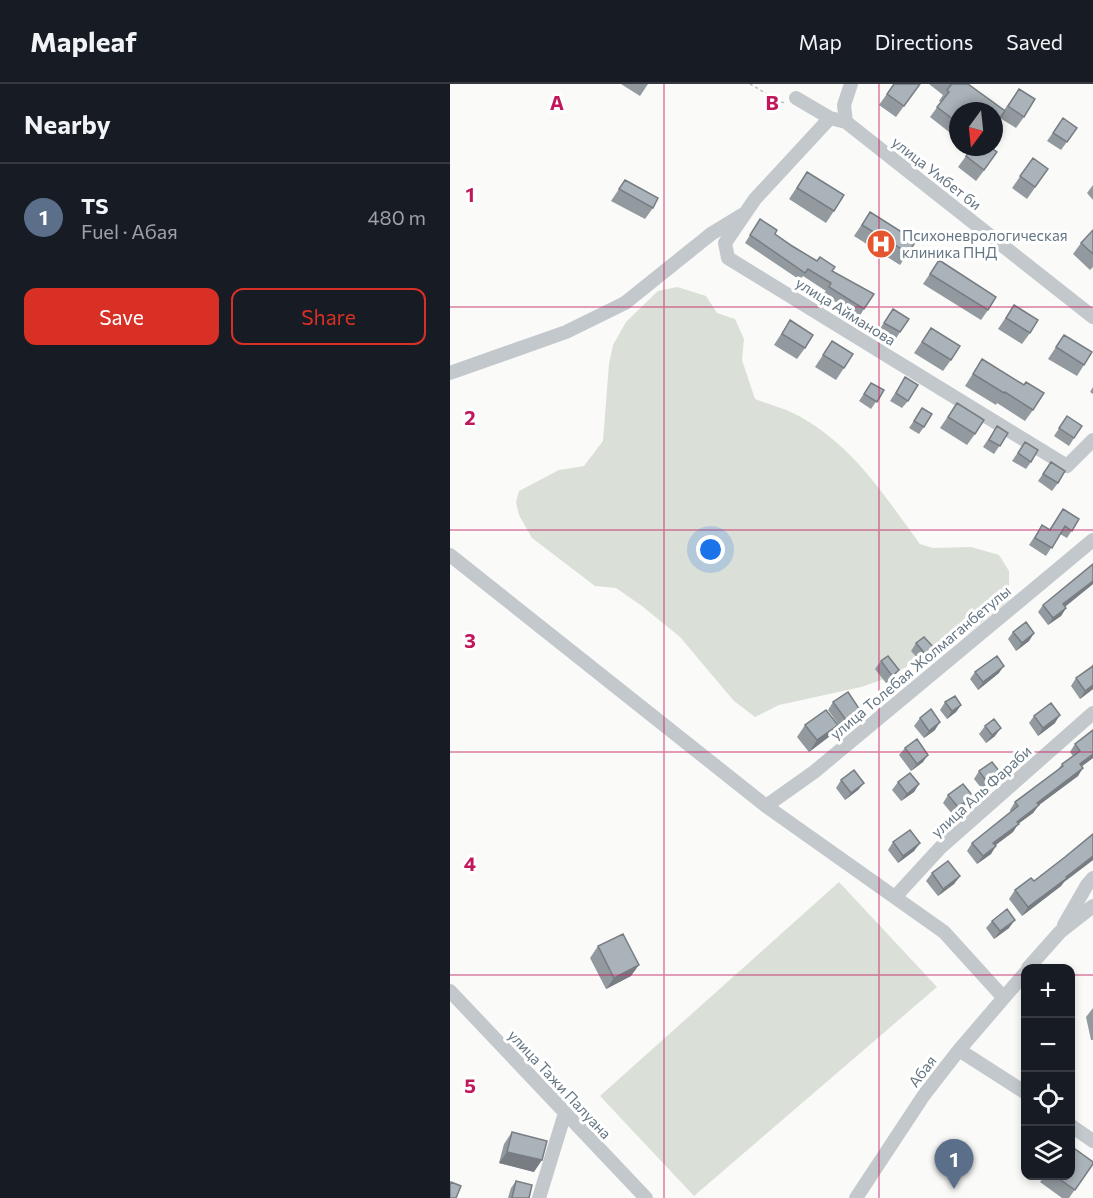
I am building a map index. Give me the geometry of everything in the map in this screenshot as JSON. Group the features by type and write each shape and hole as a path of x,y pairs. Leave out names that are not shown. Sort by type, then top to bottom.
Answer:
{"street":[{"path":"795,101 830,118 846,122 844,105 851,84"},
{"name":"улица Айманова","path":"830,118 755,199 725,243 728,258 1067,466 1093,441"},
{"name":"улица Умбет би","path":"846,122 1093,316"},
{"path":"450,373 566,332 625,303 711,234 746,212"},
{"name":"улица Толебая Жолмаганбетулы","path":"766,806 814,772 1093,540"},
{"path":"450,555 766,806 944,932 1003,997"},
{"name":"улица Аль Фараби","path":"895,897 940,848 1093,713"},
{"path":"1060,932 1093,878"},
{"name":"Абая","path":"1032,964 1060,932 1093,906"},
{"name":"Абая","path":"856,1198 924,1095 1021,977"},
{"name":"улица Тажи Палуана","path":"450,991 646,1198"},
{"path":"959,1050 1021,1090"},
{"path":"539,1198 565,1113"},
{"path":"1072,1126 1093,1142"}],"path":[{"path":"750,84 780,102 795,101"}],"shaded area":[{"path":"677,287 706,296 717,313 735,319 744,339 742,360 755,399 793,413 832,439 849,454 879,488 920,544 933,548 971,547 999,555 1009,571 1009,600 969,633 884,679 861,687 779,705 755,717 734,701 680,637 642,606 616,588 595,586 532,538 519,515 516,502 519,491 559,470 584,466 603,441 609,364 613,345 626,322 658,291"},
{"path":"839,882 937,987 694,1196 600,1096"}],"building":[{"path":"894,84 920,84 904,106 887,94"},
{"path":"968,84 993,102 949,102 949,116 937,107 949,92 947,90 951,85"},
{"path":"1019,89 1035,99 1024,117 1008,106"},
{"path":"1063,118 1077,128 1067,142 1053,133"},
{"path":"966,156 994,156 984,170"},
{"path":"1033,158 1048,169 1035,187 1020,176"},
{"path":"807,172 844,195 834,211 797,188"},
{"path":"625,180 658,198 653,208 619,189"},
{"path":"870,212 916,241 908,253 862,225"},
{"path":"760,219 777,230 775,234 792,246 817,261 820,257 835,267 832,271 874,294 864,309 829,287 831,283 808,269 805,273 750,235"},
{"path":"1093,230 1093,254 1081,243"},
{"path":"939,260 996,297 988,310 930,274"},
{"path":"1014,305 1038,320 1030,333 1006,318"},
{"path":"893,309 909,319 900,332 884,323"},
{"path":"790,320 813,335 805,348 782,334"},
{"path":"931,328 960,346 951,360 922,342"},
{"path":"1064,335 1092,352 1084,365 1056,347"},
{"path":"832,341 853,354 844,368 823,355"},
{"path":"982,359 1024,385 1026,382 1044,393 1033,410 973,374"},
{"path":"905,377 918,385 908,401 896,393"},
{"path":"871,383 884,390 877,402 864,394"},
{"path":"957,403 984,420 975,434 948,417"},
{"path":"922,408 932,414 924,427 914,421"},
{"path":"1067,416 1082,426 1074,438 1059,428"},
{"path":"997,426 1008,433 1000,446 989,440"},
{"path":"1025,442 1038,450 1031,462 1018,453"},
{"path":"1051,462 1065,471 1058,483 1043,474"},
{"path":"1063,509 1079,519 1072,531 1065,526 1052,548 1035,538 1042,525 1050,530"},
{"path":"1093,564 1093,581 1063,604 1066,608 1053,618 1043,605"},
{"path":"1026,622 1034,633 1022,643 1013,632"},
{"path":"924,637 935,649 927,656 916,643"},
{"path":"888,656 899,670 892,676 881,661"},
{"path":"997,656 1004,666 983,682 975,672"},
{"path":"1093,666 1093,685 1085,691 1076,678"},
{"path":"848,692 860,710 846,720 833,702"},
{"path":"955,696 961,705 952,711 945,702"},
{"path":"1051,703 1060,715 1043,728 1034,716"},
{"path":"931,709 940,722 929,731 920,718"},
{"path":"826,710 838,725 817,740 805,725"},
{"path":"994,719 1001,728 992,735 985,726"},
{"path":"1093,730 1093,754 1080,764 1083,768 1037,803 1039,805 1017,822 1019,824 993,843 996,846 983,856 972,843 1018,806 1015,802 1080,751 1075,744"},
{"path":"917,739 928,755 917,764 905,748"},
{"path":"992,762 1000,772 987,782 979,771"},
{"path":"854,770 864,783 851,793 841,780"},
{"path":"910,773 919,784 907,794 898,782"},
{"path":"963,784 973,796 958,807 948,795"},
{"path":"910,830 920,843 903,856 893,842"},
{"path":"1093,834 1093,856 1028,907 1015,890 1031,878 1034,881"},
{"path":"948,861 960,876 943,889 932,873"},
{"path":"1007,909 1015,920 1000,931 992,921"},
{"path":"623,934 639,965 614,978 598,946"},
{"path":"512,1132 547,1141 542,1160 507,1152"},
{"path":"1075,1149 1093,1164 1075,1190 1061,1180 1075,1180"},
{"path":"516,1181 532,1185 529,1198 512,1198"},
{"path":"451,1182 461,1186 456,1198 450,1198"}],"place":[{"name":"Психоневрологическая клиника ПНД","path":"881,244"},
{"name":"TS","path":"954,1189"}]}
